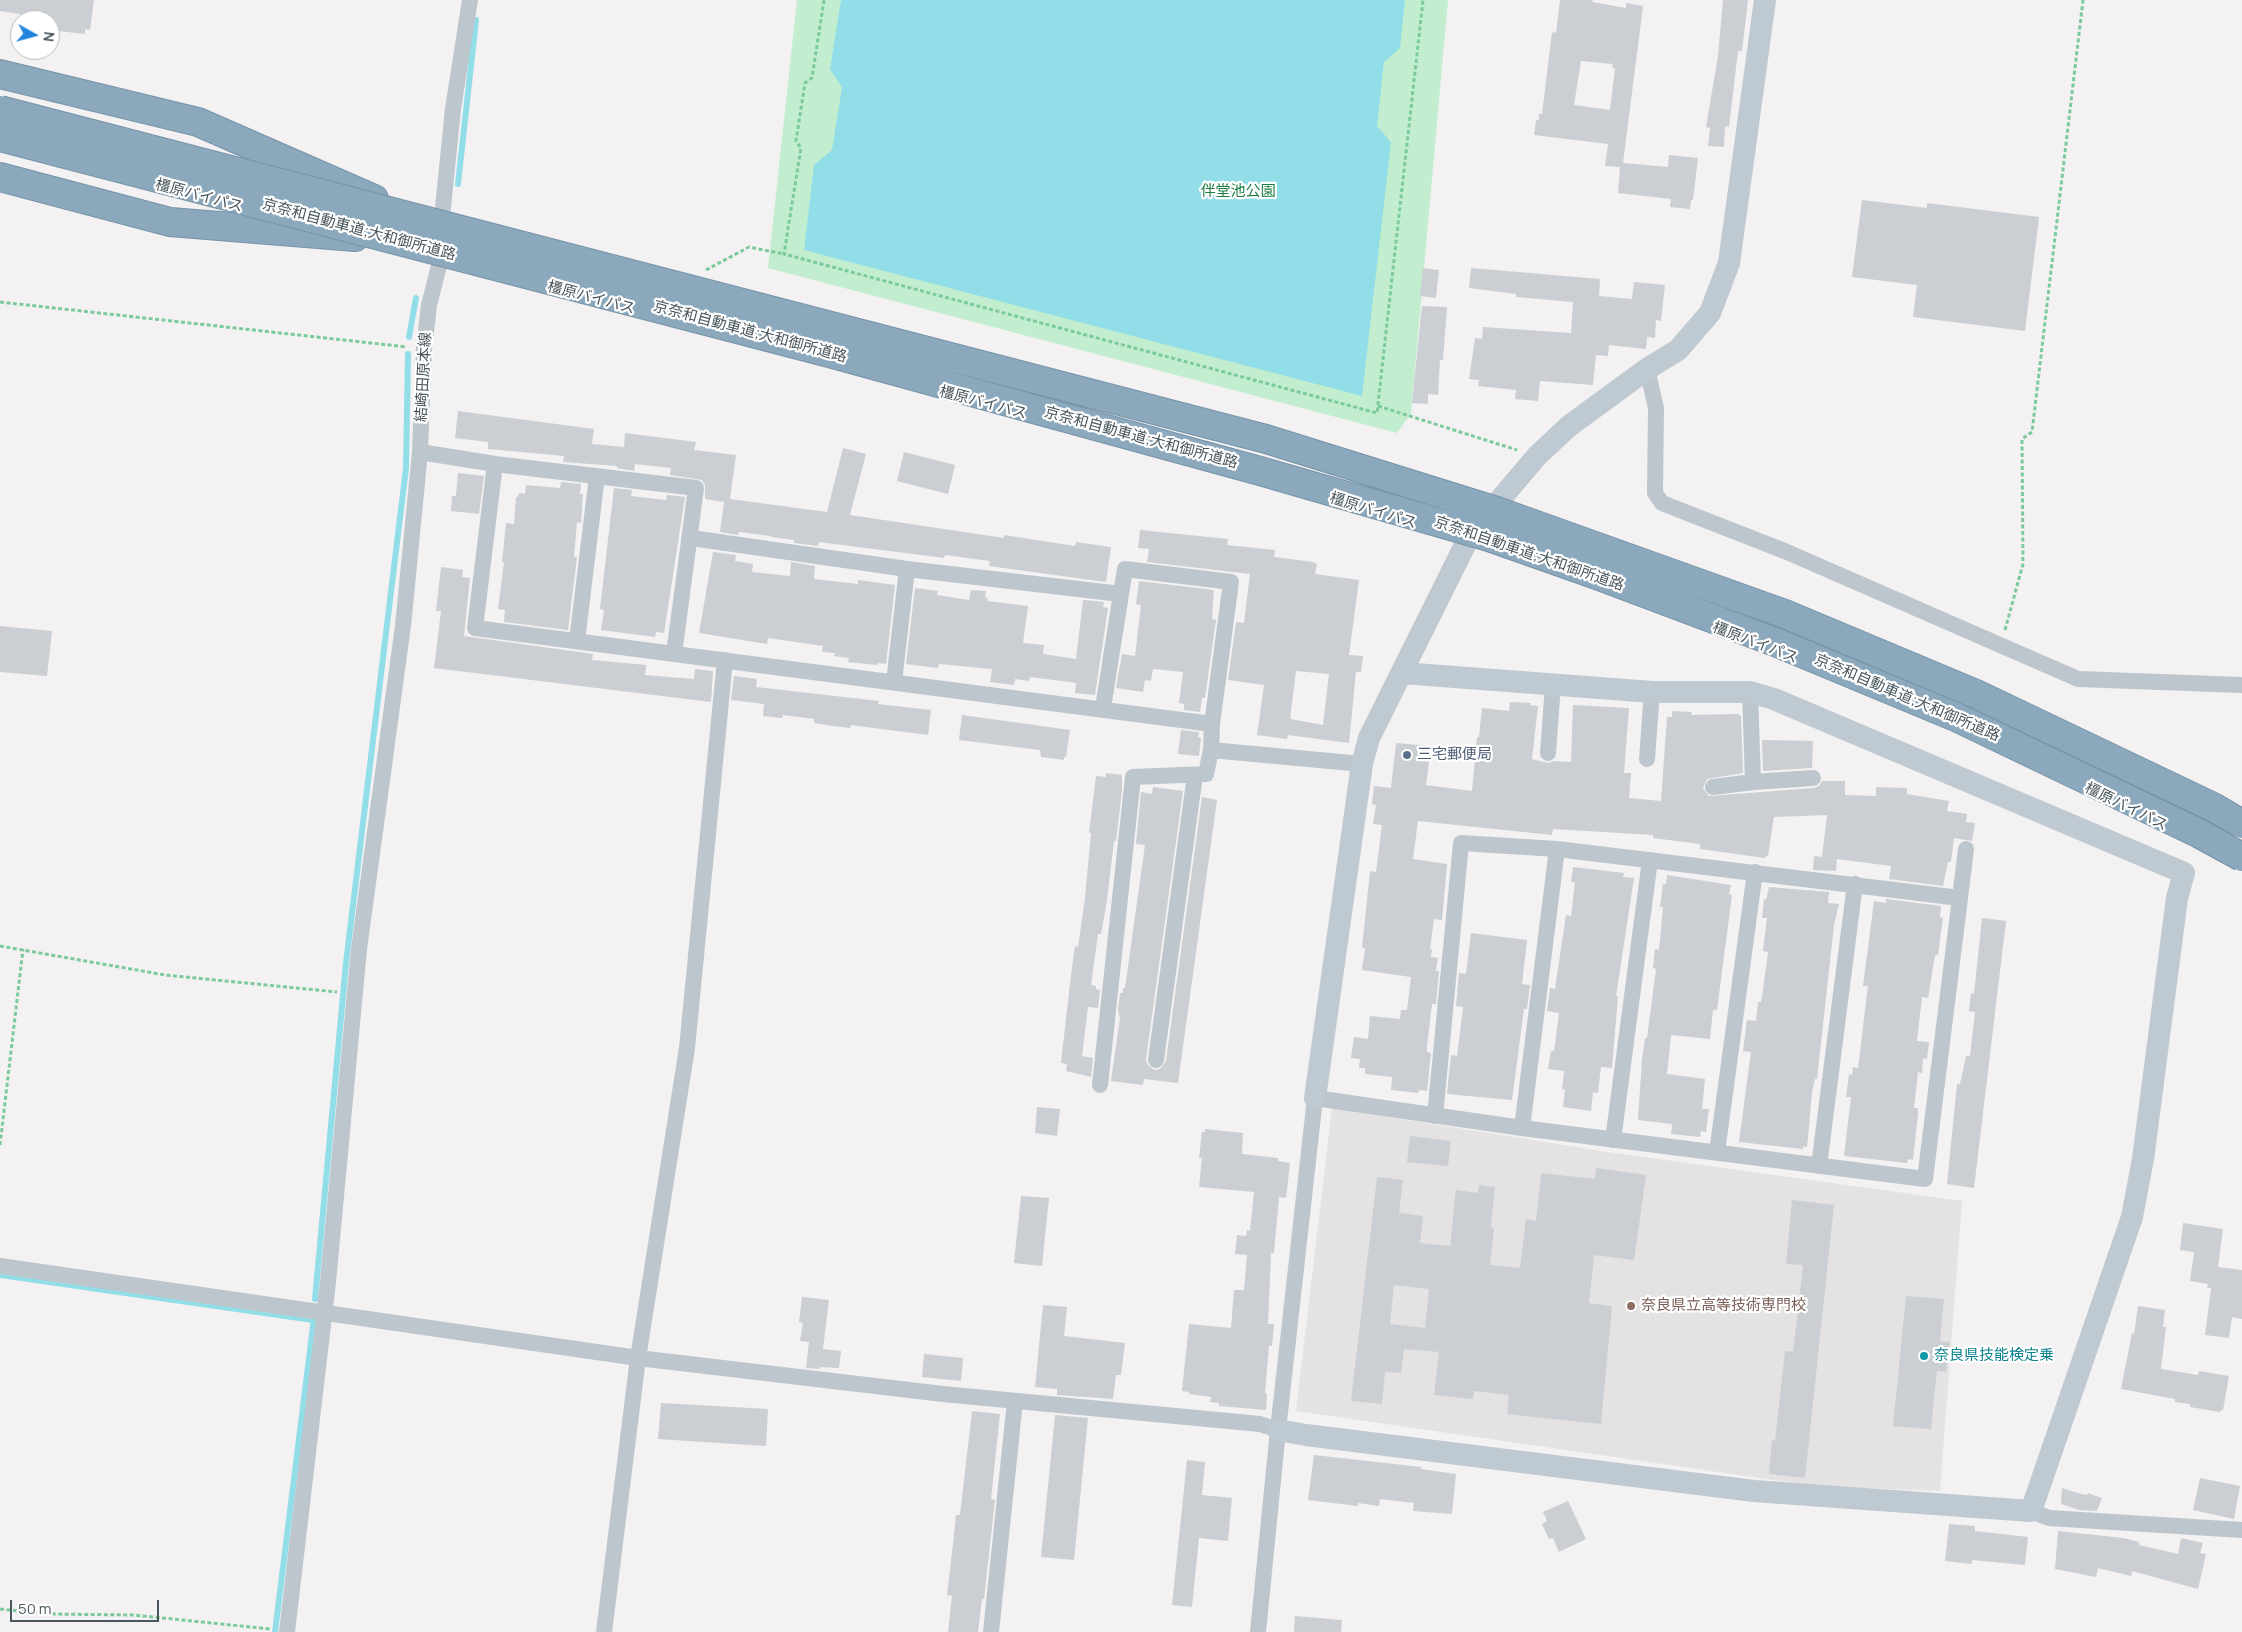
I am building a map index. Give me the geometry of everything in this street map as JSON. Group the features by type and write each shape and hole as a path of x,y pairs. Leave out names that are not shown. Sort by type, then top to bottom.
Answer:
{"highway":[{"path":"0,74 198,122 374,199"},
{"path":"0,102 687,280 1270,434 1498,504 1788,609 1979,688 2242,818"},
{"name":"京奈和自動車道;大和御所道路","path":"0,110 1266,439 1497,511 1785,614 1949,683 2204,803 2242,824"},
{"name":"京奈和自動車道;大和御所道路","path":"7,144 829,352 1260,471 1489,537 1597,575 1775,642 1958,718 2198,833 2242,857"},
{"name":"橿原バイパス","path":"7,144 1247,474 1468,539 1772,648 1953,723 2194,840 2242,866"},
{"path":"0,177 170,222 356,237"}],"street":[{"path":"442,217 452,109 470,0"},
{"path":"1258,1632 1278,1430 1315,1098 1362,764 1369,738 1468,539 1537,456 1569,426 1648,369 1678,350 1710,313 1729,263 1765,0"},
{"name":"結崎田原本線","path":"280,1631 324,1312 360,949 403,626 420,452 424,348 429,305 441,258"},
{"path":"1648,369 1656,408 1655,493 1662,503 1787,552 2078,679 2242,684"},
{"path":"420,452 495,464 696,488 691,538 674,654"},
{"path":"495,464 475,628 1103,708 1212,724"},
{"path":"577,641 597,476"},
{"path":"691,538 908,568 1122,594"},
{"path":"894,682 908,568"},
{"path":"1100,1085 1133,777 1206,774 1211,750 1212,724 1231,582 1125,569 1103,708"},
{"path":"604,1632 638,1358 687,1048 725,660"},
{"path":"1402,673 1652,692 1750,692 1774,699 2184,874 2177,898 2143,1160 2132,1217 2031,1511"},
{"path":"1548,753 1553,685"},
{"path":"1647,759 1652,692"},
{"path":"1750,692 1753,782"},
{"path":"1211,750 1362,764"},
{"path":"1156,1060 1195,775"},
{"path":"1713,788 1753,782 1813,778"},
{"path":"1435,1116 1462,843 1557,849 1960,898"},
{"path":"1522,1128 1557,849"},
{"path":"1315,1098 1522,1128 1925,1179 1966,849"},
{"path":"1614,1140 1650,860"},
{"path":"1717,1152 1755,872"},
{"path":"1819,1166 1855,884"},
{"path":"0,1266 638,1358 1015,1401 1260,1424 1306,1436 1754,1491 2031,1511 2049,1518 2242,1530"},
{"path":"991,1632 1015,1401"}],"path":[{"path":"784,254 801,148 796,141 805,82 812,78 824,0"},
{"path":"687,280 748,247 784,254 1377,413 1423,0"},
{"path":"2001,645 2023,564 2022,439 2032,432 2083,0"},
{"path":"0,302 424,348"},
{"path":"1378,406 1537,456"},
{"path":"0,946 165,975 341,993"},
{"path":"0,1145 23,949"},
{"path":"0,1609 48,1614 134,1615 280,1631"}],"shaded area":[{"name":"奈良県立高等技術専門校","path":"1332,1108 1608,1152 1962,1201 1940,1491 1815,1486 1296,1411"}],"green space":[{"name":"伴堂池公園","path":"797,0 1448,0 1411,414 1397,433 768,268"}],"water":[{"name":"伴堂池公園","path":"841,0 1405,0 1400,48 1384,62 1377,126 1391,142 1362,396 804,250 814,165 832,150 842,87 830,69"}],"building":[{"path":"0,0 94,0 90,30 85,29 85,34 60,31 60,10 10,10 10,13 0,11"},
{"path":"1560,0 1593,0 1592,2 1626,8 1626,3 1643,6 1623,163 1668,167 1669,155 1698,158 1693,200 1691,200 1690,209 1670,207 1671,199 1618,193 1620,167 1605,166 1608,144 1534,135 1536,120 1539,120 1539,114 1542,114 1552,32 1556,33","holes":["1581,61 1613,64 1612,68 1615,68 1610,110 1574,105"]},
{"path":"1723,0 1748,0 1742,51 1738,51 1729,127 1725,126 1724,147 1708,146 1710,128 1706,127 1718,56"},
{"path":"1862,200 1927,208 1927,203 2039,217 2025,331 1913,317 1917,285 1852,277"},
{"path":"1423,268 1439,270 1436,298 1420,296"},
{"path":"1471,268 1600,279 1599,296 1632,299 1634,282 1665,285 1661,321 1656,320 1655,338 1647,337 1646,349 1609,345 1608,356 1596,355 1593,385 1540,381 1538,401 1515,399 1516,390 1478,386 1479,380 1469,379 1475,338 1482,339 1483,327 1571,333 1573,302 1516,297 1516,294 1469,288"},
{"path":"1422,306 1447,307 1443,360 1440,360 1438,395 1428,394 1428,404 1412,403"},
{"path":"458,411 594,429 592,444 624,447 625,433 696,442 694,450 736,455 730,499 827,512 843,448 866,454 850,515 1004,538 1004,535 1075,546 1076,542 1111,547 1106,582 989,566 990,561 945,555 944,558 819,542 818,546 794,543 794,540 771,536 739,532 738,535 720,532 724,502 705,499 705,485 702,480 670,475 671,468 635,464 634,471 617,468 617,466 563,462 564,456 488,449 488,442 455,438"},
{"path":"904,452 955,465 948,494 897,481"},
{"path":"458,473 484,476 479,514 451,511 452,496 456,496"},
{"path":"561,482 581,484 580,494 583,494 581,523 577,522 574,557 577,557 568,630 504,622 505,610 498,609 504,562 502,562 506,523 514,524 516,497 518,497 519,493 525,494 526,485 560,488"},
{"path":"614,488 632,490 631,496 666,500 667,495 685,497 664,633 656,632 655,637 601,630 604,610 600,609"},
{"path":"1140,530 1228,539 1227,545 1275,550 1274,557 1313,562 1317,564 1315,574 1359,580 1349,655 1363,656 1361,672 1356,672 1349,743 1288,735 1287,739 1257,735 1264,685 1228,680 1236,622 1244,623 1250,574 1147,562 1149,549 1138,548","holes":["1296,671 1329,674 1323,725 1290,719"]},
{"path":"713,552 736,555 735,561 753,564 752,572 790,576 791,562 815,566 814,579 858,584 858,580 895,585 886,664 848,662 849,658 834,656 835,653 822,652 823,646 768,638 767,644 699,633"},
{"path":"441,567 463,570 462,577 470,578 464,636 593,654 592,660 646,665 645,675 694,679 695,669 713,671 711,702 434,668 441,611 436,611"},
{"path":"1139,581 1214,590 1212,619 1216,620 1205,698 1202,698 1200,712 1184,710 1184,704 1179,703 1183,672 1153,669 1151,681 1145,680 1143,692 1116,688 1122,654 1135,656 1141,605 1136,604"},
{"path":"915,588 938,591 937,595 969,600 971,590 986,591 985,597 988,598 987,601 1028,606 1023,643 1044,645 1043,654 1076,659 1083,600 1104,602 1103,607 1108,608 1095,695 1075,693 1076,683 1030,677 1029,681 1015,679 1014,685 990,682 992,669 939,664 938,668 906,664"},
{"path":"0,626 52,631 47,676 0,672"},
{"path":"734,676 757,679 756,687 879,701 878,704 931,710 928,735 851,725 850,728 833,726 814,723 814,719 783,715 782,718 763,716 764,704 731,700"},
{"path":"1510,702 1531,703 1530,705 1538,706 1532,759 1548,763 1554,761 1571,762 1573,705 1629,708 1624,773 1631,773 1629,798 1661,801 1667,717 1672,717 1672,711 1692,712 1691,715 1738,714 1741,716 1743,773 1707,779 1703,788 1709,796 1814,788 1819,786 1822,781 1845,781 1845,795 1876,796 1876,787 1907,788 1907,794 1949,801 1947,811 1967,814 1966,822 1975,823 1972,841 1954,838 1951,862 1948,862 1943,886 1889,879 1891,866 1837,859 1836,871 1813,870 1814,856 1822,857 1827,815 1774,817 1768,856 1765,858 1700,849 1700,844 1653,838 1653,835 1553,829 1552,835 1418,821 1413,859 1447,864 1442,920 1434,919 1430,949 1432,949 1431,957 1438,958 1436,971 1439,971 1436,1004 1432,1004 1427,1046 1427,1052 1431,1053 1427,1091 1419,1090 1418,1093 1391,1090 1392,1077 1365,1074 1365,1068 1359,1068 1360,1059 1351,1058 1354,1037 1368,1039 1370,1016 1400,1019 1401,1010 1407,1010 1411,977 1362,970 1365,948 1362,948 1370,871 1376,872 1382,825 1373,824 1376,805 1372,804 1374,786 1391,788 1396,743 1431,746 1426,785 1472,791 1482,708 1509,711"},
{"path":"962,715 1070,730 1066,757 1064,757 1064,760 1041,757 1040,750 959,740"},
{"path":"1181,730 1199,732 1198,737 1201,738 1199,756 1178,754"},
{"path":"1762,740 1813,741 1812,768 1763,771"},
{"path":"1106,773 1122,775 1122,790 1107,900 1101,934 1098,934 1091,985 1096,986 1096,989 1100,990 1098,1008 1088,1007 1082,1056 1093,1058 1091,1077 1066,1071 1067,1064 1061,1063 1075,946 1078,947 1085,898 1091,833 1089,833 1096,776 1106,777"},
{"path":"1153,787 1183,791 1146,1059 1147,1064 1154,1070 1160,1069 1166,1061 1202,797 1217,800 1178,1083 1144,1079 1143,1085 1111,1081 1120,1018 1118,1010 1120,993 1123,993 1123,988 1125,988 1145,845 1136,844 1141,792 1152,794"},
{"path":"1573,867 1624,873 1623,877 1634,878 1616,996 1618,996 1612,1068 1601,1067 1598,1093 1593,1092 1591,1111 1563,1107 1565,1090 1562,1089 1564,1071 1548,1069 1551,1051 1554,1051 1559,1013 1547,1011 1550,988 1555,989 1566,915 1571,916 1575,882 1571,882"},
{"path":"1667,875 1731,885 1729,894 1732,895 1717,1010 1713,1010 1710,1039 1671,1035 1667,1074 1705,1079 1702,1109 1709,1109 1706,1132 1701,1131 1700,1137 1671,1134 1672,1124 1638,1120 1642,1059 1645,1038 1647,1038 1656,969 1653,968 1655,949 1659,950 1663,907 1660,907 1663,884 1666,884"},
{"path":"1769,887 1829,892 1828,903 1839,904 1834,925 1817,1079 1815,1079 1812,1093 1807,1147 1803,1146 1803,1149 1739,1142 1751,1052 1743,1051 1747,1020 1756,1021 1758,1002 1761,1002 1763,990 1768,952 1763,951 1767,918 1762,918 1764,899 1766,900"},
{"path":"1886,899 1941,906 1940,917 1943,918 1938,955 1935,955 1928,998 1922,997 1917,1041 1929,1042 1927,1059 1923,1058 1922,1073 1918,1072 1914,1108 1918,1108 1918,1114 1913,1160 1908,1159 1907,1163 1844,1156 1851,1097 1846,1097 1849,1074 1852,1075 1853,1067 1858,1068 1868,986 1863,986 1874,901 1886,903"},
{"path":"1982,918 2006,921 1974,1188 1947,1184 1957,1084 1960,1084 1966,1056 1970,1056 1975,1012 1969,1011 1971,993 1974,994"},
{"path":"1471,933 1527,940 1522,984 1530,985 1527,1009 1524,1009 1512,1100 1447,1094 1451,1055 1457,1056 1463,1007 1456,1006 1459,973 1466,974"},
{"path":"1037,1107 1060,1109 1057,1136 1035,1133"},
{"path":"1205,1129 1243,1133 1242,1154 1278,1158 1278,1161 1290,1163 1286,1198 1279,1197 1274,1253 1271,1253 1268,1324 1274,1324 1272,1346 1269,1346 1265,1393 1267,1394 1266,1410 1219,1406 1219,1403 1210,1402 1211,1397 1189,1394 1189,1392 1182,1391 1189,1324 1231,1328 1234,1290 1244,1290 1247,1255 1235,1254 1237,1235 1246,1236 1247,1230 1250,1231 1254,1192 1199,1187 1202,1158 1199,1158 1202,1132 1205,1132"},
{"path":"1410,1136 1451,1141 1448,1166 1407,1162"},
{"path":"1596,1168 1646,1175 1634,1260 1594,1255 1589,1303 1612,1306 1601,1424 1507,1414 1509,1395 1474,1391 1473,1399 1434,1395 1439,1352 1404,1349 1401,1373 1385,1372 1382,1404 1351,1401 1377,1177 1403,1180 1399,1213 1423,1216 1420,1243 1450,1246 1456,1190 1478,1193 1479,1185 1495,1187 1491,1227 1494,1228 1490,1265 1520,1268 1526,1219 1536,1221 1541,1173 1595,1179","holes":["1394,1285 1429,1289 1425,1328 1390,1324"]},
{"path":"1021,1196 1049,1198 1042,1266 1014,1263"},
{"path":"1792,1200 1834,1205 1805,1478 1769,1474 1772,1440 1775,1441 1785,1351 1793,1352 1803,1265 1786,1264"},
{"path":"2183,1223 2223,1229 2218,1267 2242,1270 2242,1319 2232,1317 2229,1338 2205,1335 2211,1288 2207,1288 2208,1284 2190,1281 2194,1252 2180,1250"},
{"name":"奈良県技能検定乗","path":"1906,1296 1944,1299 1940,1341 1950,1342 1946,1372 1937,1371 1931,1429 1893,1426"},
{"path":"802,1297 829,1300 823,1349 841,1351 839,1368 806,1368 809,1342 800,1341 803,1323 799,1322"},
{"path":"1043,1305 1067,1307 1064,1336 1125,1343 1121,1375 1116,1375 1113,1399 1057,1395 1057,1389 1035,1387"},
{"path":"2138,1306 2165,1310 2163,1327 2166,1327 2161,1369 2198,1375 2199,1371 2229,1376 2223,1410 2220,1412 2190,1407 2190,1404 2175,1402 2175,1399 2121,1389 2132,1333 2134,1334"},
{"path":"924,1354 963,1358 961,1381 922,1377"},
{"path":"661,1403 768,1409 766,1446 658,1439"},
{"path":"972,1411 1000,1414 991,1499 995,1500 984,1599 982,1599 978,1632 948,1632 952,1596 947,1595 956,1515 960,1515"},
{"path":"1055,1415 1088,1418 1074,1560 1041,1557"},
{"path":"1314,1455 1421,1467 1421,1469 1456,1474 1452,1514 1413,1511 1414,1503 1380,1499 1379,1506 1358,1503 1358,1506 1308,1500"},
{"path":"1187,1460 1205,1462 1202,1495 1232,1498 1228,1541 1199,1538 1192,1607 1172,1605"},
{"path":"2200,1478 2240,1486 2234,1519 2193,1510"},
{"path":"2062,1488 2102,1498 2097,1511 2079,1510 2061,1504"},
{"path":"1568,1501 1586,1539 1559,1552 1553,1538 1549,1539 1542,1524 1547,1521 1543,1512"},
{"path":"1949,1524 1975,1526 1975,1531 2028,1537 2025,1565 1972,1560 1972,1564 1945,1561"},
{"path":"2058,1531 2123,1538 2139,1542 2139,1545 2178,1554 2181,1538 2203,1543 2200,1553 2206,1554 2198,1589 2132,1571 2131,1576 2098,1568 2096,1577 2055,1569"},
{"path":"1295,1616 1342,1620 1341,1632 1294,1632"}],"waterway":[{"path":"458,184 476,20"},
{"path":"409,337 416,298"},
{"path":"315,1299 346,963 406,468 408,354"},
{"path":"0,1275 313,1320"},
{"path":"275,1632 314,1318"}],"place":[{"name":"三宅郵便局","path":"1407,755"},
{"name":"奈良県立高等技術専門校","path":"1631,1306"},
{"name":"奈良県技能検定乗","path":"1924,1356"}]}
